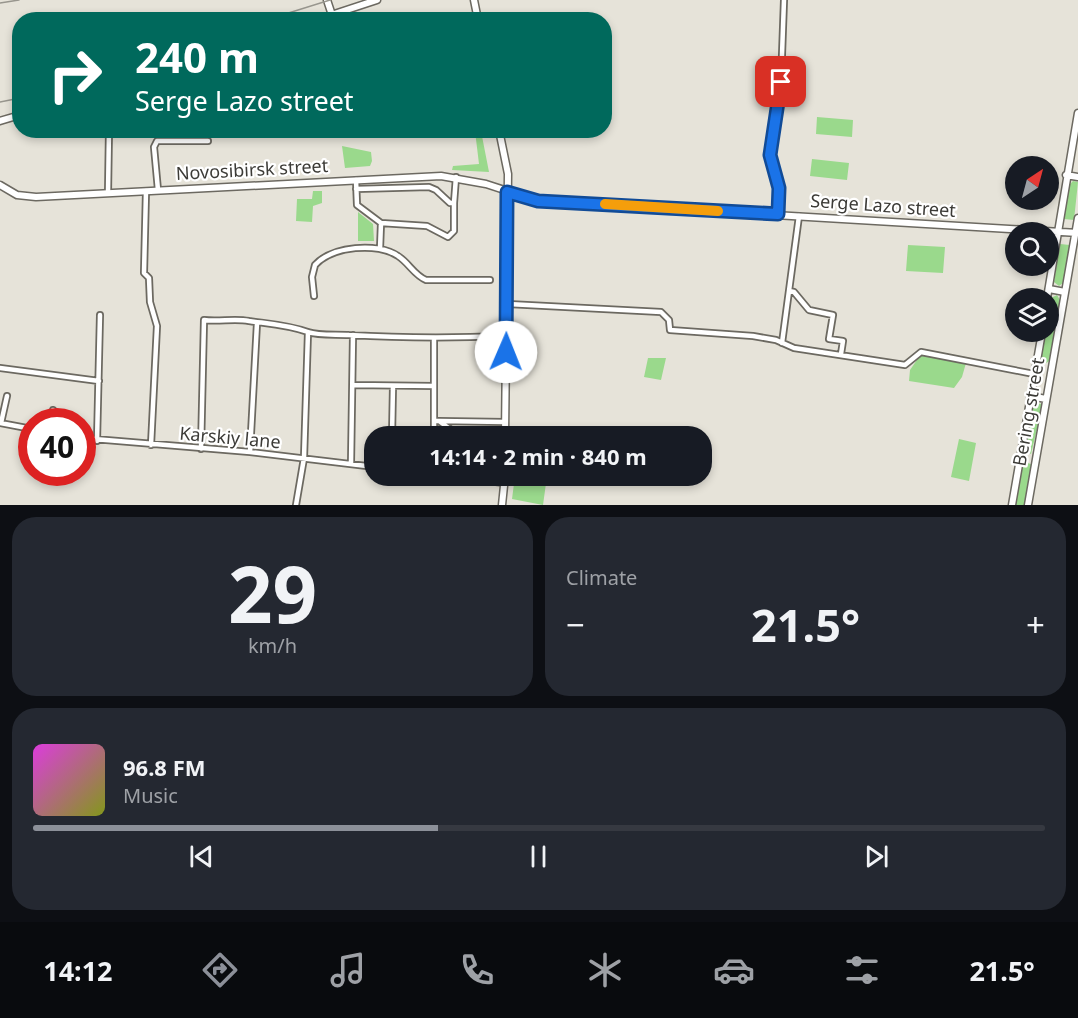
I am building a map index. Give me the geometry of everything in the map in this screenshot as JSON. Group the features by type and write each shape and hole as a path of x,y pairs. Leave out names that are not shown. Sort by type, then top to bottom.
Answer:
{"street":[{"path":"341,12 377,0"},
{"path":"778,214 779,188 770,155 781,82 784,0"},
{"path":"1059,225 1078,112"},
{"path":"108,194 109,138"},
{"path":"501,138 508,174 505,426"},
{"path":"158,190 154,147 157,141 208,141"},
{"path":"1066,175 1078,177"},
{"path":"356,180 357,205 381,223 427,226 448,237 454,231 456,177"},
{"name":"Novosibirsk street","path":"0,185 12,193 29,197 456,177 507,192"},
{"path":"356,189 429,188 454,203"},
{"path":"146,191 144,273 149,278 150,302 157,326 151,445"},
{"name":"Serge Lazo street","path":"507,192 538,201 1005,229"},
{"path":"782,343 799,216"},
{"name":"Bering street","path":"1028,505 1078,218"},
{"path":"380,249 381,223"},
{"name":"Serge Lazo street","path":"1059,232 1077,233"},
{"path":"314,296 313,270 318,261 339,250 380,249 400,257 419,277 426,280 490,280"},
{"path":"789,291 794,292 809,310 833,315 829,339 843,341 842,354"},
{"path":"1059,291 1065,292"},
{"path":"507,304 661,312 669,320 670,330 753,336 794,348 904,365 921,352 1034,374"},
{"path":"97,441 100,315"},
{"path":"201,449 204,320 225,323 234,319 295,327 308,332 353,335 435,338 506,336"},
{"path":"250,452 257,322"},
{"path":"296,505 304,458 308,332"},
{"path":"351,464 353,335"},
{"path":"435,338 435,426"},
{"name":"Bering street","path":"1012,505 1040,342"},
{"path":"0,368 99,381"},
{"path":"353,385 434,386"},
{"path":"392,426 393,386"},
{"path":"7,396 0,423 18,426"},
{"path":"1030,396 1046,399"},
{"path":"436,421 505,422"},
{"path":"436,421 444,426"},
{"name":"Karskiy lane","path":"97,441 250,452 364,466"},
{"path":"1021,456 1036,459"},
{"path":"502,505 504,486"}],"green space":[{"path":"817,117 853,120 852,137 816,134"},
{"path":"476,138 482,138 489,172 452,170 453,166 479,164"},
{"path":"342,146 371,152 370,166 345,168"},
{"path":"812,159 849,163 847,180 810,176"},
{"path":"1073,181 1078,182 1074,220 1064,219 1070,184"},
{"path":"313,191 322,191 322,203 313,206 312,222 296,221 297,199 312,199"},
{"path":"358,212 373,224 374,241 358,241"},
{"path":"1060,244 1070,245 1063,283 1059,286 1054,282 1055,276 1059,276"},
{"path":"908,245 945,247 943,273 906,271"},
{"path":"1044,342 1052,342 1049,361 1045,364 1041,359"},
{"path":"921,354 966,363 962,377 954,388 909,381 910,370"},
{"path":"648,358 666,358 661,380 644,377"},
{"path":"1033,403 1043,404 1031,454 1025,451"},
{"path":"959,439 976,443 969,481 951,477"},
{"path":"1025,461 1032,465 1025,505 1015,505 1022,463"},
{"path":"514,486 546,486 543,505 512,499"}],"railway":[{"path":"0,3 19,0"},
{"path":"292,12 330,0"},
{"path":"0,102 12,100"}],"slow traffic":[{"path":"605,204 718,211"}],"route":[{"path":"506,352 507,192 538,201 778,214 779,188 770,155 781,82"}]}
